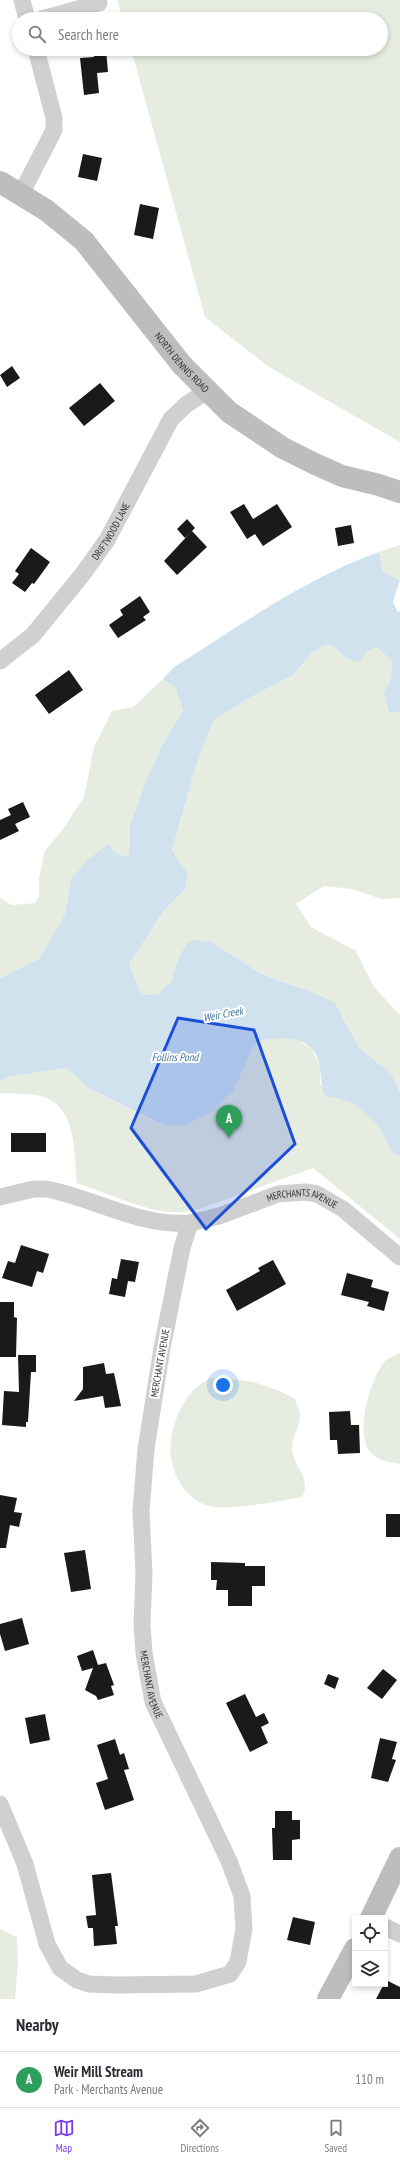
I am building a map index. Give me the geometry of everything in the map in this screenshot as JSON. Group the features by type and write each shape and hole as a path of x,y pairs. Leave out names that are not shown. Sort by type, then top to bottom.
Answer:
{"main road":[{"name":"NORTH DENNIS ROAD","path":"0,182 46,210 84,240 152,329 182,365 229,412 290,451 342,476 380,485 400,492"},
{"path":"372,1915 400,1858"},
{"path":"328,1999 354,1951"}],"street":[{"path":"22,0 25,12"},
{"path":"67,12 99,3"},
{"path":"21,194 54,130 54,118 38,56"},
{"name":"DRIFTWOOD LANE","path":"0,661 32,635 82,576 107,540 171,419 187,404 207,391"},
{"path":"0,1197 27,1190 46,1189 144,1219 175,1224 190,1223"},
{"name":"MERCHANTS AVENUE","path":"190,1223 219,1216 278,1194 305,1192 317,1194 343,1209 400,1257"},
{"name":"MERCHANT AVENUE","path":"0,1804 25,1864 47,1944 60,1968 77,1980 89,1984 117,1985 196,1984 230,1974 238,1962 244,1929 242,1896 229,1861 153,1702 144,1653 142,1625 144,1573 141,1511 146,1449 162,1348 182,1248 190,1223"},
{"path":"388,1928 400,1934"}],"highlighted area":[{"path":"178,1018 254,1030 295,1144 206,1229 131,1128"}],"shaded area":[{"path":"117,0 400,0 400,442 269,367 205,317 133,56 388,56 388,12 121,12"},
{"path":"400,545 400,580 383,572 379,552"},
{"path":"332,645 347,659 378,647 392,661 391,679 384,693 389,712 400,713 400,898 381,899 352,889 324,886 296,904 311,927 356,951 374,987 400,1015 400,1093 392,1075 359,1047 341,1013 296,986 260,973 212,942 178,959 171,982 158,994 142,995 129,964 163,912 185,889 188,873 172,852 195,769 213,721 249,698 293,675 312,653 323,646"},
{"path":"163,679 176,688 183,711 162,745 146,781 130,825 129,856 116,854 71,879 65,914 39,959 0,978 0,898 12,905 35,903 39,896 39,878 45,851 63,829 84,797 94,747 112,711 133,707"},
{"path":"279,1037 295,1038 312,1049 320,1066 320,1084 331,1097 354,1102 378,1125 391,1151 400,1157 400,1239 313,1168 199,1209 168,1212 122,1200 77,1183 74,1144 71,1131 67,1119 61,1109 52,1101 35,1095 0,1093 0,1081 9,1077 66,1068 89,1088 162,1125 185,1125 258,1041"},
{"path":"400,1353 400,1464 384,1461 371,1453 366,1444 364,1421 369,1394 379,1370 385,1361"},
{"path":"210,1378 254,1382 295,1399 300,1412 300,1418 292,1445 292,1450 293,1456 304,1479 305,1491 302,1497 255,1505 218,1507 209,1506 199,1502 184,1489 178,1480 171,1460 170,1450 174,1424 184,1402 189,1395"},
{"path":"0,1929 17,1937 18,1962 15,1999 0,1999"}],"water":[{"name":"Follins Pond","path":"379,552 383,572 400,580 393,602 398,612 400,611 400,713 389,712 384,693 391,679 392,661 377,647 366,652 360,662 347,659 332,645 323,646 312,653 293,675 249,698 213,721 195,769 172,851 188,873 185,889 163,912 129,964 142,995 158,994 171,982 178,959 187,943 196,940 212,942 260,973 319,995 335,1003 359,1047 392,1075 400,1093 400,1157 391,1151 378,1125 354,1103 324,1095 320,1068 317,1057 312,1049 305,1043 288,1038 258,1041 251,1051 234,1090 211,1112 185,1125 163,1125 89,1088 66,1068 9,1077 0,1081 0,978 39,959 65,914 71,879 88,860 108,844 116,854 129,856 130,825 146,781 162,745 183,711 176,688 163,679 174,667 248,619 299,589 325,575"}],"building":[{"path":"107,56 108,72 97,73 99,93 84,95 80,58"},
{"path":"83,154 102,158 97,181 78,177"},
{"path":"140,204 159,208 153,239 134,235"},
{"path":"12,366 20,378 7,387 0,375"},
{"path":"100,383 115,401 84,426 69,408"},
{"path":"244,504 253,519 277,504 292,527 263,546 255,534 247,539 230,512"},
{"path":"187,519 195,528 185,538 177,529"},
{"path":"351,525 354,543 338,546 335,528"},
{"path":"192,531 207,547 177,575 164,561"},
{"path":"31,548 50,562 34,584 32,583 25,592 12,583 19,574 15,571"},
{"path":"140,596 150,612 143,617 146,620 118,638 109,625 123,615 120,610"},
{"path":"69,670 83,690 49,714 35,695"},
{"path":"23,802 30,817 15,824 19,831 0,840 0,820 11,815 8,809"},
{"path":"11,1133 46,1133 46,1152 11,1152"},
{"path":"21,1245 49,1254 43,1273 37,1271 32,1287 2,1278 8,1261 15,1263"},
{"path":"121,1259 139,1262 135,1282 128,1281 125,1297 109,1294 112,1278 117,1279"},
{"path":"273,1260 286,1284 237,1311 226,1290 260,1271 258,1268"},
{"path":"347,1273 373,1280 371,1287 389,1292 384,1311 367,1306 369,1302 341,1295"},
{"path":"0,1302 14,1302 14,1317 17,1318 16,1357 0,1357"},
{"path":"18,1355 36,1355 36,1372 31,1372 28,1422 26,1422 26,1427 2,1425 4,1391 19,1392"},
{"path":"104,1363 106,1374 114,1373 121,1406 105,1408 103,1396 74,1401 83,1389 83,1367"},
{"path":"350,1411 351,1425 359,1425 360,1453 338,1454 337,1440 330,1440 329,1412"},
{"path":"0,1495 17,1498 14,1512 22,1513 19,1527 10,1525 6,1548 0,1548"},
{"path":"386,1514 400,1514 400,1537 386,1537"},
{"path":"85,1550 91,1589 71,1592 64,1553"},
{"path":"211,1562 245,1563 245,1566 265,1566 265,1586 252,1586 252,1606 228,1606 228,1590 216,1590 217,1580 211,1580"},
{"path":"22,1618 29,1644 5,1651 0,1634 0,1624"},
{"path":"93,1650 98,1665 106,1663 114,1685 111,1686 114,1695 98,1700 96,1696 85,1690 93,1668 82,1671 77,1656"},
{"path":"383,1669 397,1680 382,1699 367,1688"},
{"path":"328,1674 339,1678 335,1689 324,1684"},
{"path":"245,1694 256,1717 264,1713 269,1723 261,1727 268,1743 250,1752 226,1703"},
{"path":"45,1714 50,1740 30,1744 25,1718"},
{"path":"380,1738 397,1742 392,1759 396,1760 388,1782 371,1778"},
{"path":"115,1739 120,1755 124,1753 129,1769 124,1770 134,1800 105,1810 96,1783 108,1779 97,1745"},
{"path":"275,1811 292,1811 292,1820 300,1820 300,1839 292,1840 292,1860 273,1860 272,1828 275,1828"},
{"path":"111,1873 118,1926 115,1926 117,1944 94,1946 93,1928 88,1928 86,1916 96,1915 92,1875"},
{"path":"293,1917 315,1922 310,1945 287,1940"},
{"path":"388,1981 400,1987 400,1999 376,1999 382,1987 388,1987"}],"place":[{"name":"Weir Mill Stream","path":"229,1138"}],"water label":[{"name":"Weir Creek","path":"223,1014"}]}
